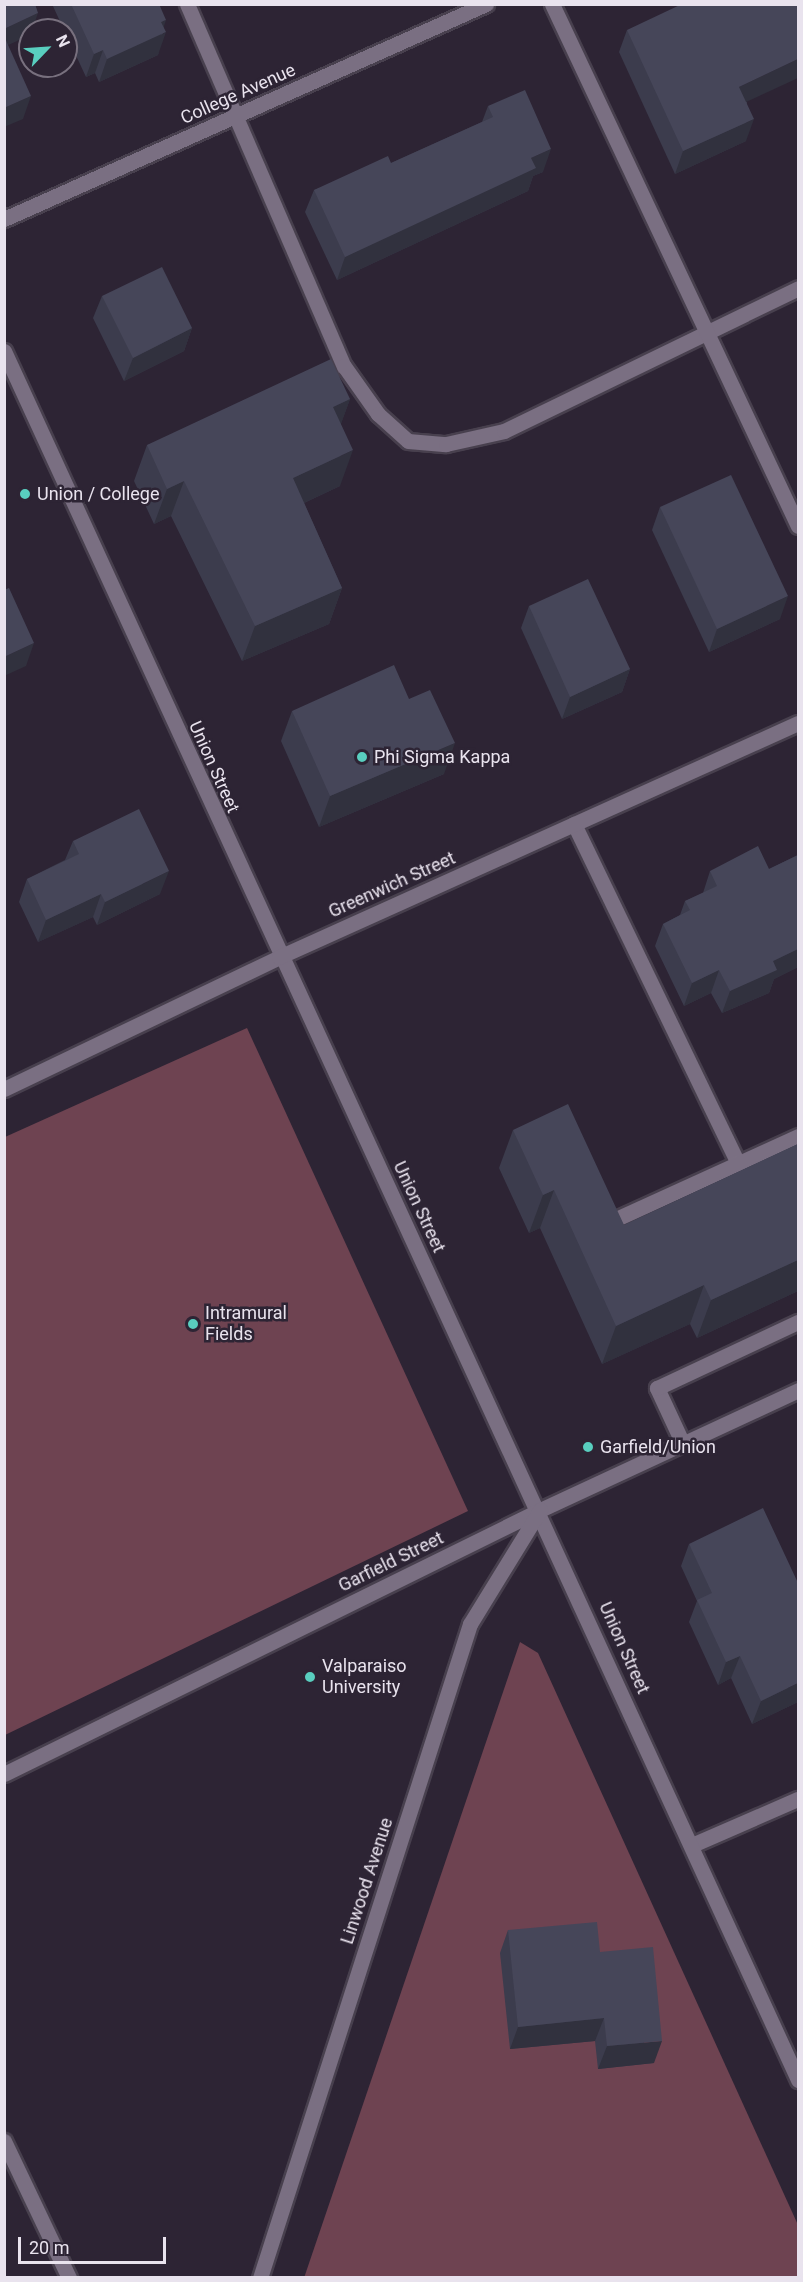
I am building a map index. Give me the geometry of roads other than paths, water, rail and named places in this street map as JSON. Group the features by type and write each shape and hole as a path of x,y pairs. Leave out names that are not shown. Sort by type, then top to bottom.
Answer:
{"street":[{"path":"187,4 233,118 344,366 378,414 408,441 446,444 504,431 798,288"},
{"name":"College Avenue","path":"4,219 486,4"},
{"path":"552,4 798,526"},
{"name":"Union Street","path":"4,351 279,957 540,1510 798,2080"},
{"name":"Greenwich Street","path":"4,1089 279,957 798,723"},
{"path":"574,824 738,1163"},
{"path":"606,1224 798,1136"},
{"path":"683,1444 657,1388 798,1322"},
{"name":"Garfield Street","path":"4,1774 540,1510 798,1390"},
{"name":"Linwood Avenue","path":"260,2277 470,1624 540,1510"},
{"path":"692,1845 798,1799"},
{"path":"4,2141 69,2277"}],"place":[{"name":"Union / College","path":"25,494"},
{"name":"Phi Sigma Kappa","path":"362,757"},
{"name":"Intramural Fields","path":"193,1324"},
{"name":"Garfield/Union","path":"588,1447"},
{"name":"Valparaiso University","path":"310,1677"}]}
